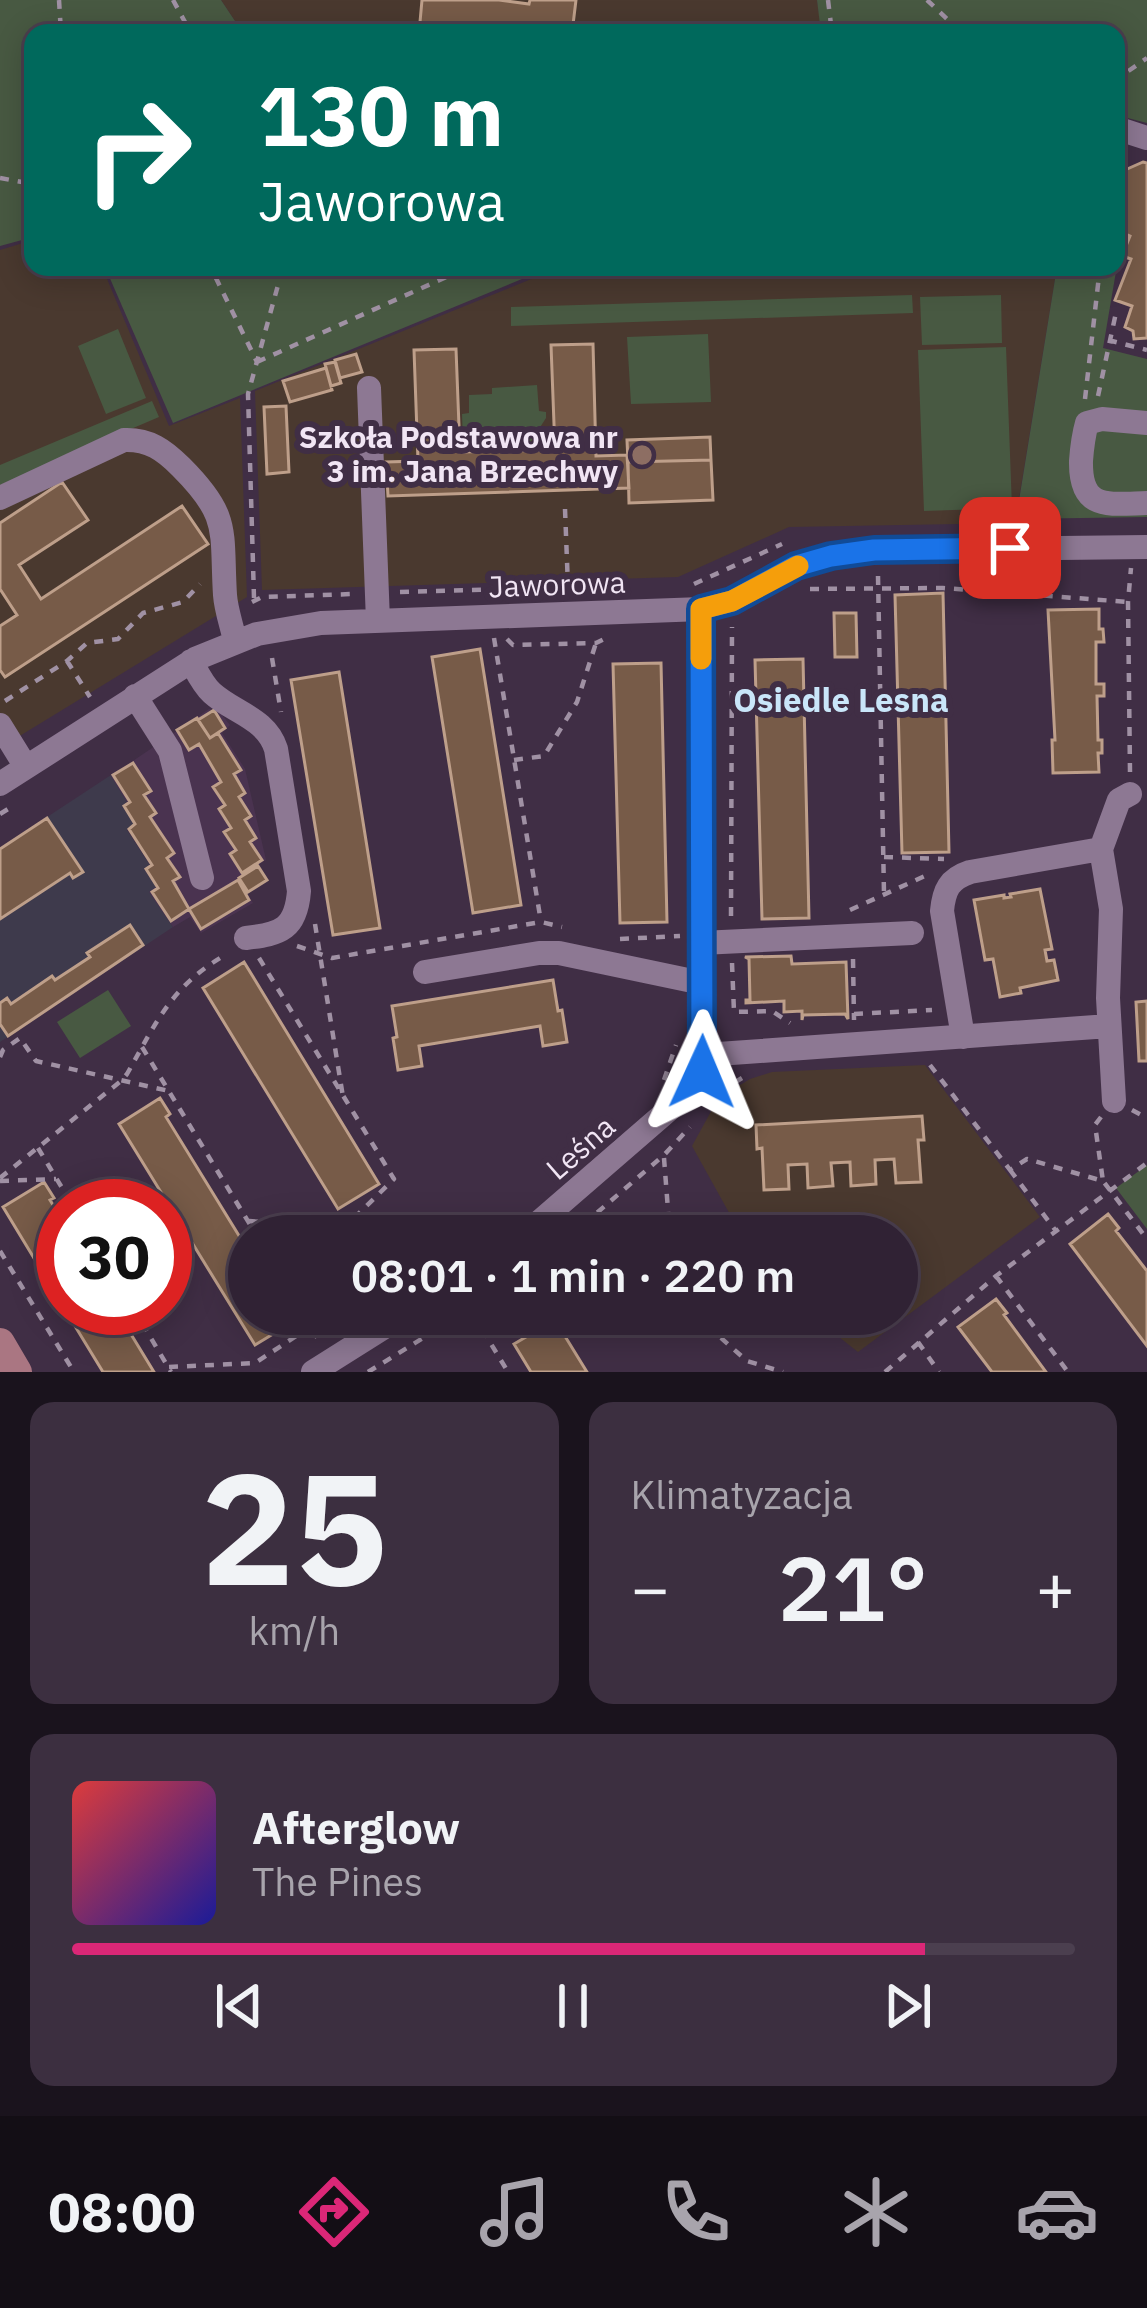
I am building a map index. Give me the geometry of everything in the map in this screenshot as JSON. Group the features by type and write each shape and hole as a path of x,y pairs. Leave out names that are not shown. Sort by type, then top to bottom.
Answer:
{"main road":[{"path":"0,1343 17,1372"}],"street":[{"path":"369,388 379,621"},
{"path":"1147,422 1102,419 1087,423 1081,482 1103,504 1147,503"},
{"path":"0,498 124,440 154,444 178,463 217,511 225,542 225,598 235,641"},
{"name":"Jaworowa","path":"8,794 26,766 191,661 235,641 290,627 701,609 732,601 796,566 874,550 1139,554"},
{"path":"701,609 693,981 704,1054 1109,1026"},
{"path":"191,661 208,690 263,726 276,748 297,907 282,931 247,946"},
{"path":"135,696 170,752 202,878"},
{"path":"0,725 26,766"},
{"path":"1114,1100 1109,1026 1111,909 1101,849 1119,800 1130,794"},
{"path":"963,1037 942,911 948,885 966,866 1101,849"},
{"path":"693,939 731,942 851,923 912,933"},
{"path":"425,972 559,953 693,981"},
{"name":"Leśna","path":"547,1215 695,1087 704,1054"},
{"path":"314,1372 360,1335"}],"path":[{"path":"927,0 952,24"},
{"path":"215,276 257,362"},
{"path":"254,601 248,394 281,276"},
{"path":"257,362 449,276"},
{"path":"1087,423 1084,392 1099,276"},
{"path":"1087,423 1097,401 1117,308"},
{"path":"1108,340 1147,350"},
{"path":"565,508 568,587"},
{"path":"1130,794 1128,602 1139,554"},
{"path":"0,704 87,644 118,639 143,614 183,602 225,558"},
{"path":"877,565 884,894"},
{"path":"812,589 943,588 1128,602"},
{"path":"741,616 730,635 734,1012 772,1011 796,1027"},
{"path":"541,922 493,633 500,632 513,645 596,643 610,636"},
{"path":"513,760 544,756 577,703 596,643"},
{"path":"67,661 90,697"},
{"path":"0,814 8,794"},
{"path":"884,856 966,866"},
{"path":"854,1026 851,923 884,894 966,866"},
{"path":"693,939 693,981"},
{"path":"290,945 321,956 343,1096"},
{"path":"0,1179 121,1081 170,999 190,977 247,946 394,1179 359,1215"},
{"path":"854,1013 958,1008"},
{"path":"0,1057 2,1050 20,1038 36,1061 169,1091"},
{"path":"664,1082 678,1038"},
{"path":"142,1047 244,1215"},
{"path":"927,1061 1056,1231"},
{"path":"722,1091 747,1075"},
{"path":"1114,1100 1095,1125 1103,1180 1147,1240"},
{"path":"595,1215 693,1123"},
{"path":"0,1179 56,1178 38,1148"},
{"path":"664,1155 668,1215"},
{"path":"1010,1170 1027,1159 1103,1180"},
{"path":"886,1372 996,1276 1147,1163"},
{"path":"0,1251 74,1372"},
{"path":"996,1276 1068,1372"},
{"path":"149,1335 170,1370 255,1363 299,1335"},
{"path":"315,1335 318,1339"},
{"path":"368,1372 428,1335"},
{"path":"486,1335 508,1372"},
{"path":"718,1335 747,1361 783,1372"},
{"path":"918,1341 939,1372"},
{"path":"747,1361 748,1372"}],"shaded area":[{"path":"221,0 817,0 821,24 237,24"},
{"path":"24,243 24,276 106,276 169,426 240,398 247,597 0,748 0,250"},
{"name":"Szkoła Podstawowa nr 3 im. Jana Brzechwy","path":"539,276 1056,276 1015,523 789,527 678,577 262,590 255,391"},
{"path":"209,709 218,710 230,725 222,733 245,769 266,860 238,877 253,903 201,933 190,917 173,927 149,892 156,887 144,869 150,865 127,829 134,824 111,776"},
{"path":"111,775 134,825 127,830 150,865 156,887 150,893 173,927 0,1042 0,848"},
{"path":"925,1065 1040,1217 918,1307 918,1215 730,1215 692,1146 714,1106 750,1079 772,1072"},
{"path":"837,1335 881,1335 858,1352"}],"green space":[{"path":"0,0 221,0 237,24 24,24 24,239 0,246"},
{"path":"817,0 1147,0 1147,123 1125,117 1125,24 820,24"},
{"path":"109,276 529,276 173,423"},
{"path":"1056,276 1115,276 1103,348 1147,359 1147,517 1016,519"},
{"path":"912,295 913,313 511,326 511,307"},
{"path":"1001,295 1002,343 922,345 920,297"},
{"path":"118,329 146,398 106,414 78,346"},
{"path":"708,334 711,402 631,404 627,337"},
{"path":"1006,347 1012,508 924,511 918,350"},
{"path":"537,385 539,411 546,412 546,418 530,443 463,445 462,414 469,413 469,395"},
{"path":"152,401 159,417 0,485 0,465"},
{"path":"108,990 131,1026 80,1058 57,1022"},
{"path":"1147,1165 1147,1229 1116,1188"}],"building":[{"path":"422,0 529,4 530,0 576,0 573,24 420,24"},
{"path":"1147,163 1147,338 1134,339 1133,331 1125,327 1132,306 1115,300 1131,259 1125,257 1130,236 1125,234 1125,170"},
{"path":"593,344 596,456 627,455 629,488 388,496 386,462 418,461 414,350 456,349 460,452 555,450 551,345"},
{"path":"356,354 362,372 340,378 335,360"},
{"path":"335,362 341,383 331,386 325,364"},
{"path":"326,368 332,390 290,402 283,381"},
{"path":"286,406 289,472 267,474 264,407"},
{"path":"710,437 711,460 628,462 627,440"},
{"path":"711,460 713,500 629,503 628,462"},
{"path":"62,482 88,520 19,565 41,599 182,506 208,544 5,677 0,670 0,626 17,615 0,589 0,523"},
{"path":"943,593 949,852 902,853 895,595"},
{"path":"1099,609 1104,642 1096,642 1096,684 1104,684 1104,696 1097,696 1098,740 1102,740 1099,772 1053,773 1048,610"},
{"path":"834,613 856,613 857,657 835,657"},
{"path":"480,649 521,905 473,913 432,657"},
{"path":"803,659 809,918 762,919 755,660"},
{"path":"661,663 667,922 620,923 613,664"},
{"path":"339,672 380,928 333,935 291,680"},
{"path":"214,710 225,728 210,738 198,720"},
{"path":"197,718 210,738 218,733 241,770 234,774 245,793 239,797 251,816 245,820 256,838 250,842 262,860 242,873 230,854 236,850 224,832 231,828 219,809 225,805 213,787 221,782 199,744 189,750 177,730"},
{"path":"133,763 151,791 144,795 156,813 150,817 174,853 167,858 180,877 173,881 189,909 171,921 152,892 158,888 146,869 152,865 129,829 135,824 124,806 130,802 113,775"},
{"path":"47,818 83,872 73,878 70,873 0,919 0,849"},
{"path":"258,866 267,880 248,892 239,878"},
{"path":"238,880 249,900 201,929 189,909"},
{"path":"1040,889 1052,949 1045,950 1047,961 1054,960 1058,980 1000,997 993,959 985,960 974,900"},
{"path":"130,925 143,945 8,1036 0,1024 0,1003 7,998 11,1004 52,976 55,980"},
{"path":"791,956 792,964 846,962 848,1019 845,1014 803,1015 802,1020 802,1011 784,1012 784,1001 746,1003 750,1000 749,959 745,957"},
{"path":"244,962 379,1184 338,1209 203,988"},
{"path":"553,980 567,1042 543,1046 540,1026 419,1046 422,1066 398,1070 392,1006"},
{"path":"1147,1001 1147,1061 1139,1061 1136,1002"},
{"path":"160,1098 170,1114 166,1117 228,1218 228,1301 192,1243 192,1179 153,1179 119,1124"},
{"path":"922,1116 924,1140 918,1140 921,1182 896,1183 894,1159 875,1160 876,1184 851,1186 850,1162 831,1163 833,1186 808,1188 807,1164 788,1165 789,1189 764,1190 756,1125"},
{"path":"36,1187 36,1261 3,1207"},
{"path":"1108,1214 1147,1271 1147,1346 1070,1244"},
{"path":"996,1299 1046,1372 992,1372 958,1327"},
{"path":"80,1335 131,1335 154,1372 103,1372"},
{"path":"249,1335 271,1335 255,1345"},
{"path":"529,1335 564,1335 587,1372 531,1372 514,1344"}],"slow traffic":[{"path":"701,659 701,609 732,601 798,566"}],"place":[{"name":"Szkoła Podstawowa nr 3 im. Jana Brzechwy","path":"642,455"}],"district":[{"name":"Osiedle Lesna","path":"841,700"}],"route":[{"path":"702,1072 701,609 732,601 796,566 831,556 874,550 1010,548"}]}
